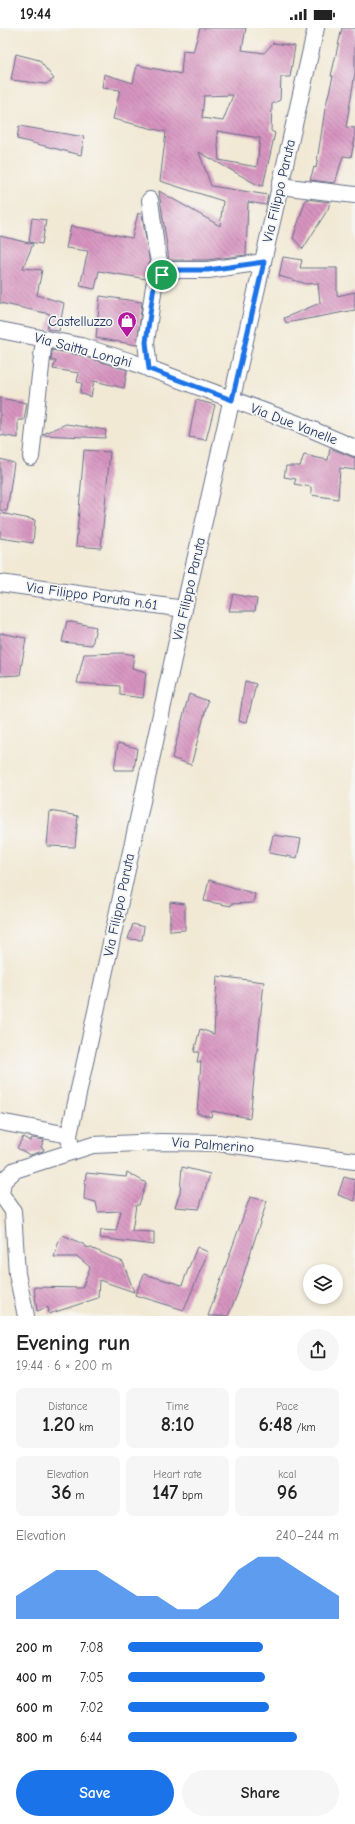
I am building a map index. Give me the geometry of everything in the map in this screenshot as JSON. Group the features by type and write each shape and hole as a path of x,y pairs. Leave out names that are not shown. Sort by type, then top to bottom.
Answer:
{"street":[{"name":"Via Filippo Paruta","path":"70,1143 184,609 316,28"},
{"path":"280,186 355,195"},
{"path":"150,200 156,247 162,275"},
{"path":"149,369 146,342 154,286 166,270 208,270 264,262"},
{"name":"Via Saitta Longhi","path":"0,330 81,346 149,369 232,400"},
{"path":"31,457 44,339"},
{"name":"Via Due Vanelle","path":"232,400 306,427 355,448"},
{"name":"Via Filippo Paruta n.61","path":"0,583 184,609"},
{"path":"0,1122 70,1143"},
{"name":"Via Palmerino","path":"26,1316 17,1274 13,1211 1,1194 3,1181 15,1170 70,1143 93,1145 124,1143 218,1143 355,1161"}],"building":[{"path":"200,28 246,28 242,50 264,53 273,43 295,46 290,77 281,77 280,100 272,104 271,131 275,133 263,186 256,184 199,152 211,186 268,195 266,205 248,202 246,255 207,260 169,260 159,191 220,226 223,201 160,181 166,132 113,119 120,90 102,88 104,74 133,83 137,65 181,74 183,51 193,52","holes":["233,95 223,121 202,118 204,96","217,131 260,138 257,167 219,160"]},
{"path":"342,28 355,28 355,73 346,127 355,128 355,138 351,157 343,156 335,183 310,180 314,167 316,168 325,109 333,76 331,76"},
{"path":"16,54 39,60 54,79 46,84 11,80"},
{"path":"19,126 84,137 81,155 17,139"},
{"path":"306,199 330,202 328,209 303,249 293,238"},
{"path":"138,213 142,215 150,264 147,279 99,271 95,289 80,286 88,251 66,248 71,226 132,238"},
{"path":"32,218 46,220 42,244 29,242"},
{"path":"0,236 33,244 23,268 42,270 37,295 64,303 59,331 47,329 50,314 0,303"},
{"path":"283,257 302,260 300,268 337,268 337,296 355,292 355,310 286,323 284,318 320,303 318,283 307,284 279,276"},
{"path":"100,296 142,302 137,345 96,338"},
{"path":"52,350 79,355 127,370 124,388 94,381 91,397 80,393 82,383 77,382 79,373 53,369 56,361 51,361"},
{"path":"0,398 27,403 24,420 18,420 18,438 0,435"},
{"path":"196,400 215,405 206,440 189,437"},
{"path":"66,424 106,430 105,438 43,435"},
{"path":"330,448 355,458 355,470 340,468 338,499 311,495 311,487 294,484 296,479 284,477 286,466 300,466 304,455 328,460"},
{"path":"84,450 110,452 101,548 76,546"},
{"path":"0,459 14,463 7,511 0,510"},
{"path":"0,513 35,520 33,543 0,538"},
{"path":"233,594 257,599 255,611 229,611"},
{"path":"67,621 96,627 92,645 62,642"},
{"path":"0,633 26,638 20,675 0,676"},
{"path":"124,653 134,655 132,668 146,672 143,698 120,695 120,686 77,683 84,654"},
{"path":"245,681 256,684 247,722 239,721"},
{"path":"189,694 208,701 191,765 172,758"},
{"path":"118,743 137,748 134,770 114,770"},
{"path":"50,811 78,816 75,847 47,846"},
{"path":"273,835 301,839 297,858 269,853"},
{"path":"209,880 255,894 253,903 231,904 231,906 204,901"},
{"path":"170,902 185,904 185,930 170,931"},
{"path":"133,924 144,927 142,940 128,939"},
{"path":"217,976 264,982 250,1118 212,1111 211,1117 197,1113 201,1062 197,1062 199,1052 194,1052 200,1029 214,1034"},
{"path":"23,1137 30,1141 32,1138 44,1140 41,1147 44,1149 43,1151 30,1155 17,1148"},
{"path":"182,1167 210,1174 199,1209 175,1207 180,1192"},
{"path":"127,1172 146,1183 139,1205 136,1205 132,1231 154,1232 154,1245 100,1238 101,1230 116,1231 121,1211 98,1212 96,1202 84,1199 86,1173 126,1177"},
{"path":"344,1177 355,1180 355,1201 338,1195"},
{"path":"250,1197 267,1201 237,1295 228,1316 208,1316"},
{"path":"63,1235 85,1245 86,1247 123,1262 134,1292 99,1280 98,1298 49,1314 48,1307 37,1311 34,1287 82,1288 90,1267 78,1257 54,1257 59,1240"},
{"path":"197,1247 208,1252 184,1310 135,1295 144,1274 182,1285"}],"place":[{"name":"Castelluzzo","path":"127,338"}],"route":[{"path":"264,262 232,400 149,369 146,342 154,286 162,275 166,270 208,270 264,262"}]}
